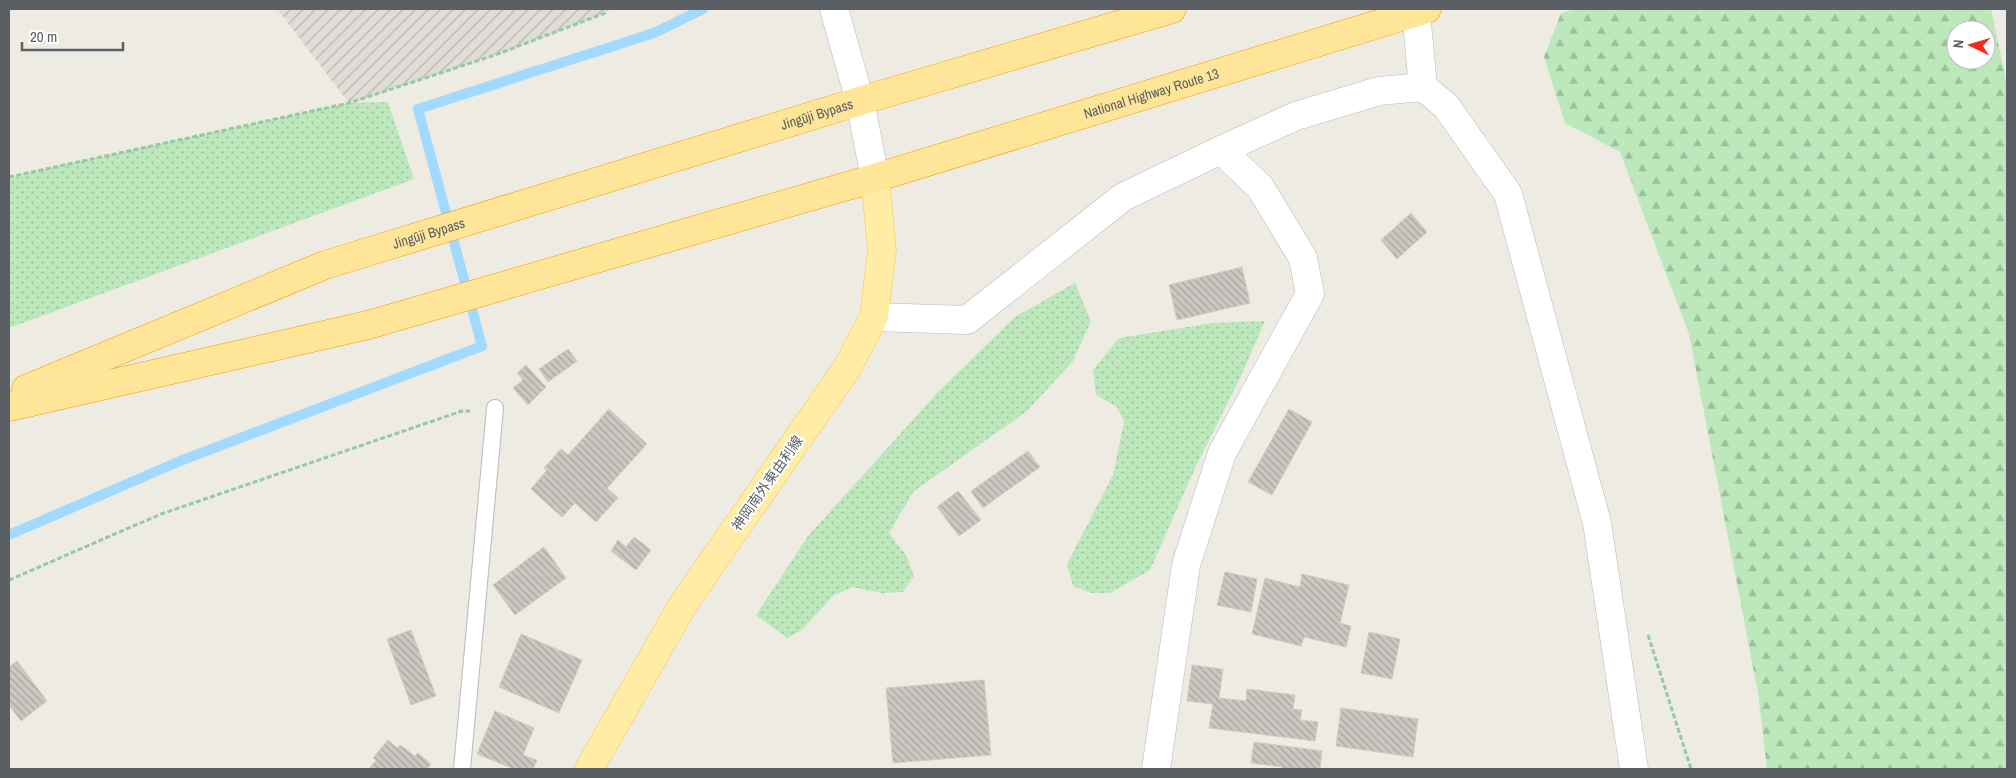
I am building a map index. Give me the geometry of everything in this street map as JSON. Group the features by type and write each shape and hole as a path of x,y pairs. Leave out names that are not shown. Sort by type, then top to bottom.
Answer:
{"highway":[{"path":"860,101 1172,9"},
{"name":"National Highway Route 13","path":"875,178 1422,10"},
{"name":"Jingūji Bypass","path":"9,397 325,265 860,101"},
{"path":"9,407 368,326 875,178"}],"main road":[{"name":"神岡南外東由利線","path":"589,769 684,603 847,368 874,317 882,250 875,178"}],"street":[{"path":"834,9 860,101 875,178"},
{"path":"1422,10 1423,87"},
{"path":"874,317 966,320 1123,197 1296,116 1379,91 1423,87 1446,106 1508,194 1597,523 1634,769"},
{"path":"1156,769 1186,565 1222,453 1310,294 1303,258 1260,187 1220,150"}],"lane":[{"path":"462,769 495,408"}],"path":[{"path":"9,177 350,103 495,55 605,13 608,9"},
{"path":"9,580 161,514 462,411 495,408"}],"shaded area":[{"path":"277,9 607,9 605,13 495,55 349,103"}],"green space":[{"path":"1576,9 1991,9 1993,20 1946,20 1946,70 1996,70 1996,33 2007,85 2007,769 1767,769 1758,693 1689,334 1620,152 1565,123 1544,57 1561,13"},
{"path":"388,102 414,179 9,328 9,177 349,103"},
{"path":"1075,283 1091,321 1073,361 1027,411 913,492 889,533 906,555 914,576 903,592 882,593 852,587 833,596 802,630 787,638 756,615 808,536 939,391 1015,317"},
{"path":"1265,321 1241,376 1196,466 1150,570 1110,593 1091,593 1073,586 1067,564 1113,475 1124,422 1117,407 1096,395 1093,370 1119,338 1212,323"}],"building":[{"path":"1411,213 1427,232 1397,259 1381,240"},
{"path":"1242,267 1250,303 1177,320 1169,285"},
{"path":"568,349 577,361 548,382 539,369"},
{"path":"526,365 546,387 528,405 513,388 523,380 517,373"},
{"path":"609,409 647,444 607,488 618,498 596,522 575,503 562,517 531,489 547,470 544,468 561,449 568,455"},
{"path":"1289,409 1312,422 1272,495 1248,482"},
{"path":"1028,451 1040,467 983,508 971,491"},
{"path":"958,491 981,520 959,536 937,507"},
{"path":"634,537 651,550 636,570 611,551 618,540 626,547"},
{"path":"544,547 566,578 515,615 493,585"},
{"path":"1225,572 1257,579 1251,612 1217,605"},
{"path":"1302,574 1349,585 1340,623 1351,626 1346,647 1304,637 1301,646 1252,634 1265,578 1300,587"},
{"path":"411,630 436,696 411,705 387,639"},
{"path":"1369,632 1400,639 1392,679 1361,673"},
{"path":"521,634 582,660 559,713 499,687"},
{"path":"17,661 47,701 21,721 9,705 9,667"},
{"path":"1192,665 1223,669 1219,698 1246,701 1247,689 1295,695 1293,709 1302,710 1300,720 1318,722 1315,741 1209,728 1213,704 1187,701"},
{"path":"984,680 991,755 893,763 886,688"},
{"path":"1341,708 1418,719 1413,757 1336,746"},
{"path":"495,711 534,728 523,755 537,760 533,769 514,769 477,754"},
{"path":"388,740 397,748 400,745 415,756 418,753 431,764 427,769 369,769 376,760 373,758"},
{"path":"1254,742 1322,751 1320,769 1281,769 1282,767 1251,763"}],"waterway":[{"path":"9,535 180,461 482,346 418,109 654,33 703,9"}]}
